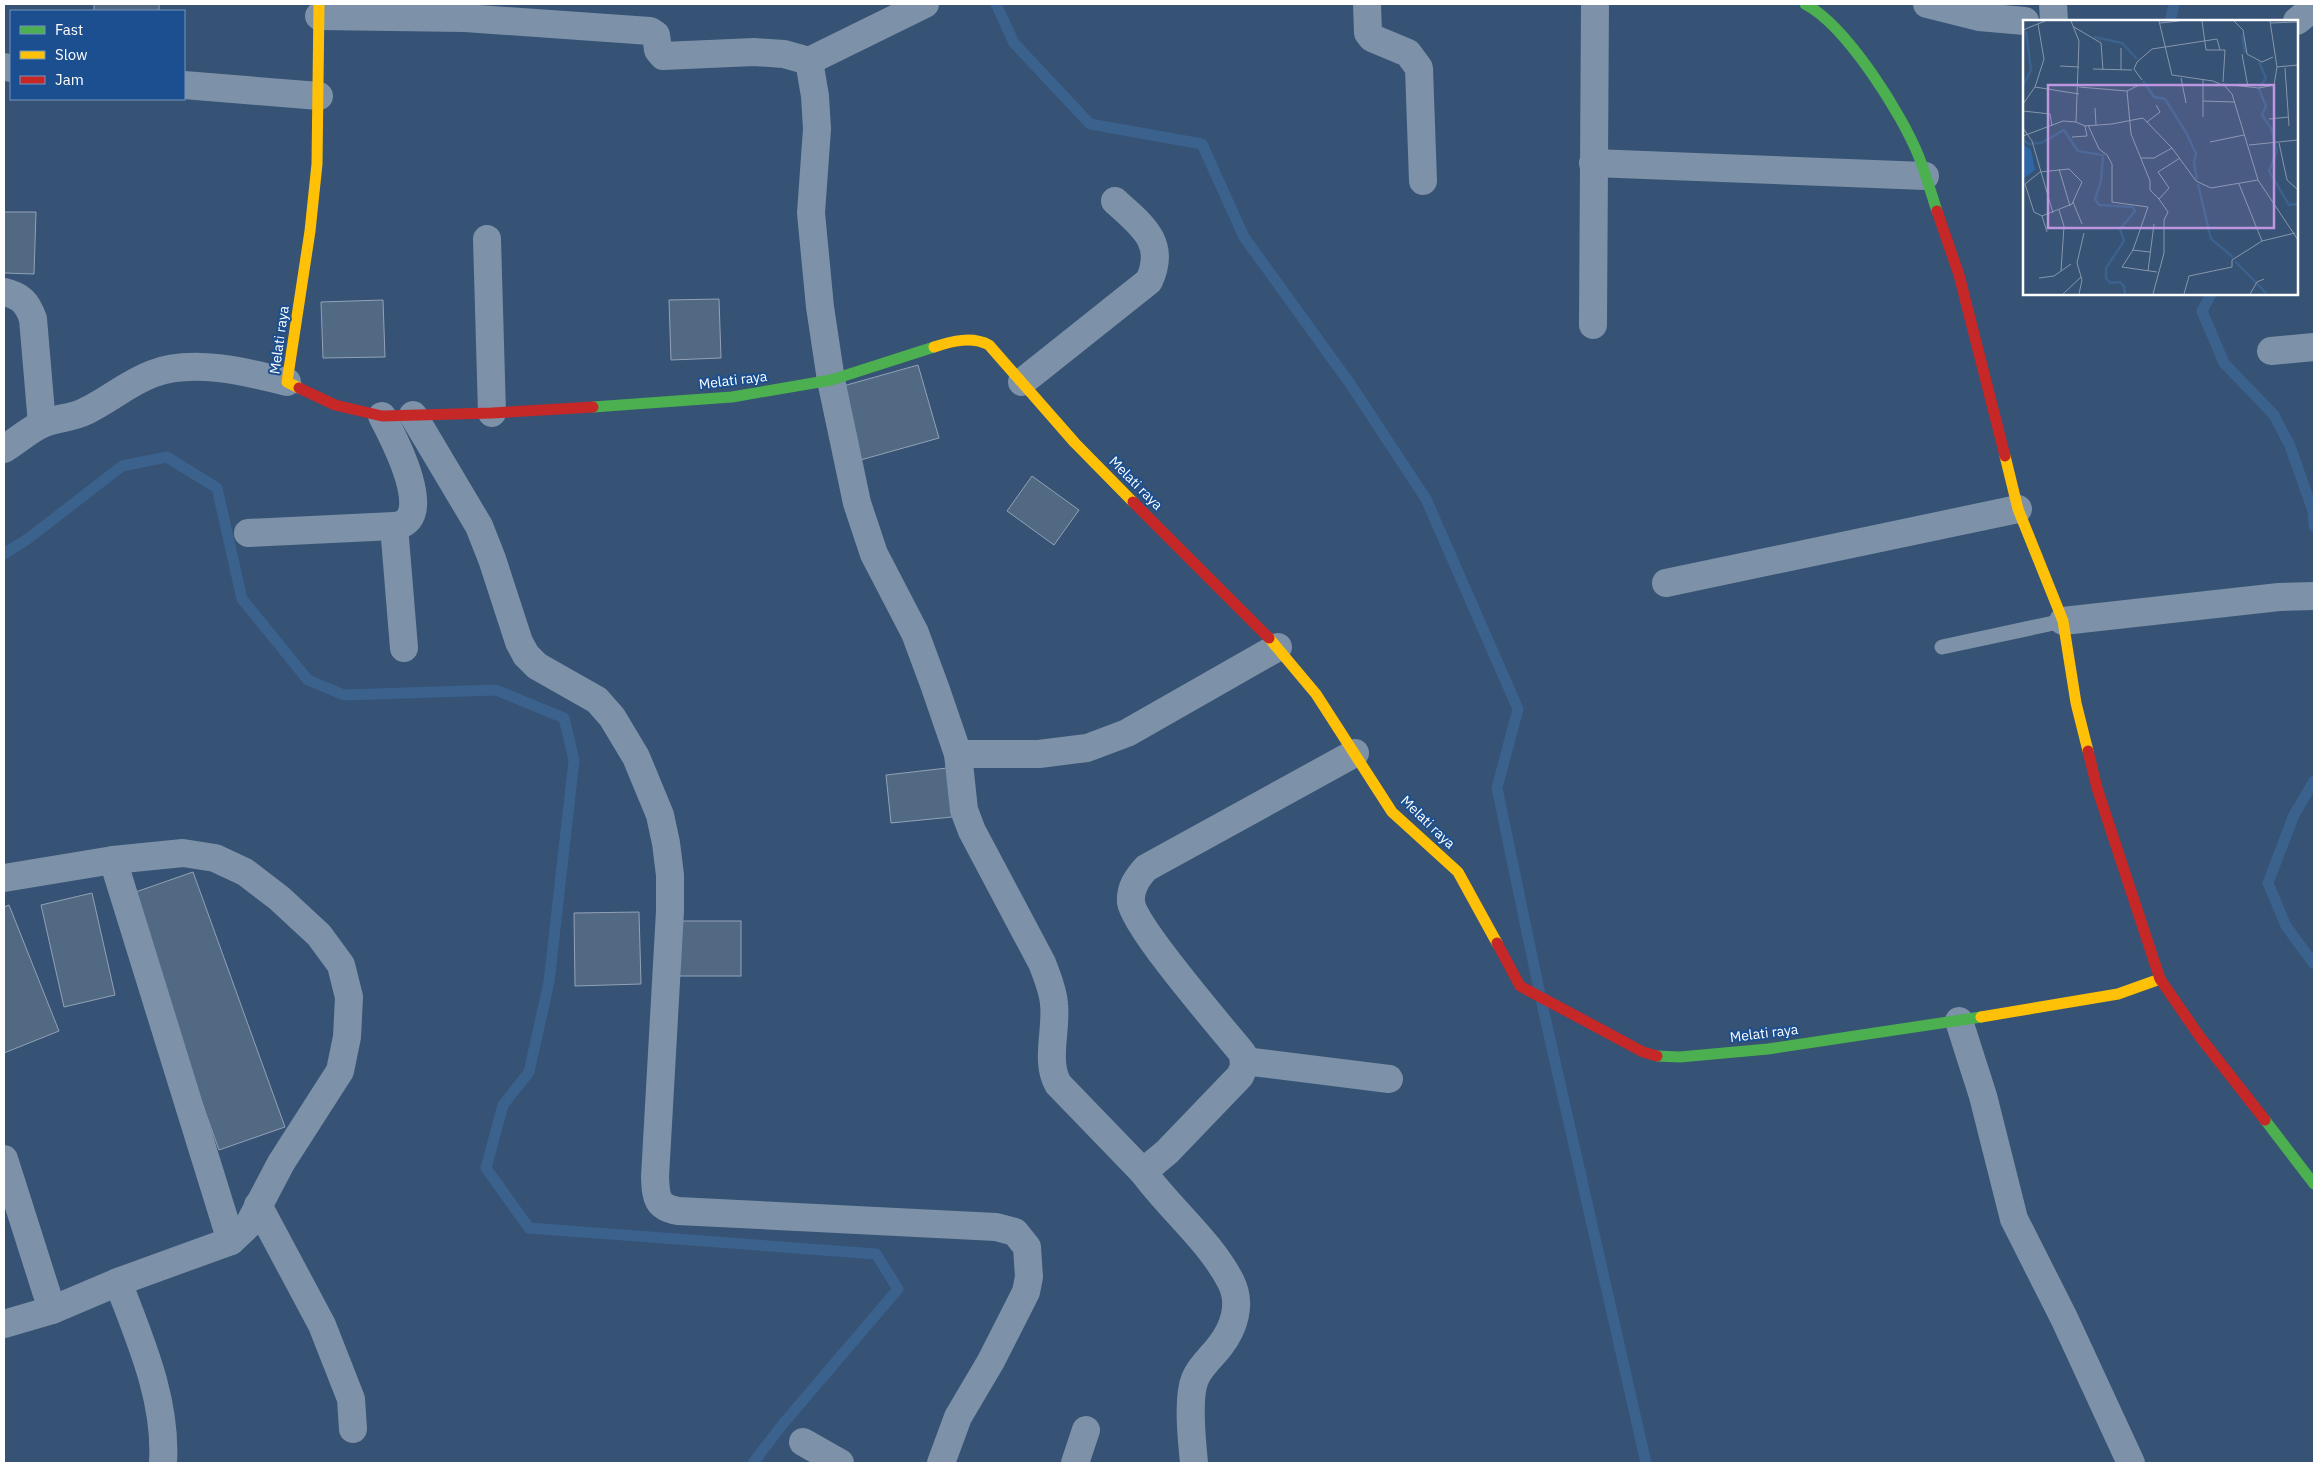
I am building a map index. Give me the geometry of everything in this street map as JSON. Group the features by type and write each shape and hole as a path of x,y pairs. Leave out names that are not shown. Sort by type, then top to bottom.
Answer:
{"street":[{"path":"319,10 650,31 656,34 658,50 663,56 754,52 784,54 809,61 925,4"},
{"path":"1367,4 1368,33 1372,38 1408,53 1419,68 1423,181"},
{"path":"1593,325 1595,4"},
{"path":"1805,4 1815,9 1850,43 1886,95 1918,155 1959,276 2018,509 2063,620 2076,703 2097,788 2160,979 2191,1025 2314,1184"},
{"path":"1927,4 1979,17 2023,21"},
{"path":"2053,4 2054,20"},
{"path":"2298,20 2314,7"},
{"name":"Melati raya","path":"319,10 317,164 310,231 287,382 335,405 382,416 492,413 660,403 732,396 831,380 937,345 966,339 979,340 989,345 1075,443 1278,647 1316,694 1392,812 1458,872 1520,986 1553,1002 1643,1052 1658,1056 1680,1057 1768,1049 1959,1021 2118,994 2160,979"},
{"path":"809,61 815,96 817,129 811,213 820,307 831,380 857,503 871,545 914,633 968,755 964,810 972,832 1042,963 1049,983 1054,1002 1055,1021 1053,1075 1058,1084 1143,1172 1216,1258 1232,1283 1237,1298 1237,1312 1233,1323 1221,1346 1204,1363 1194,1381 1191,1429 1194,1463"},
{"path":"185,84 319,96"},
{"path":"1593,163 1925,176"},
{"path":"1022,382 1149,281 1156,257 1148,231 1115,201"},
{"path":"487,239 492,413"},
{"path":"4,292 19,295 29,307 33,318 42,424"},
{"path":"2271,351 2314,346"},
{"path":"4,449 42,424 85,412 135,382 154,373 177,368 226,369 287,382"},
{"path":"413,415 479,526 492,559 519,642 526,655 537,666 597,700 612,717 636,757 660,815 670,874 670,911 655,1177 656,1194 660,1203 668,1209 678,1211 996,1227 1016,1232 1024,1241 1029,1260 1029,1277 1026,1292 958,1417 941,1463"},
{"path":"248,533 402,525 410,517 411,481 400,451 382,416"},
{"path":"1666,583 2018,509"},
{"path":"394,526 404,648"},
{"path":"2063,620 2269,598 2314,596"},
{"path":"968,755 1038,754 1087,748 1127,733 1278,647"},
{"path":"1143,1172 1167,1152 1240,1076 1244,1061 1243,1054 1144,929 1131,903 1131,893 1136,879 1146,868 1355,753"},
{"path":"4,878 113,860 183,853 215,858 245,872 279,898 319,935 341,965 348,998 347,1037 340,1071 320,1104 304,1125 249,1224 231,1241 118,1282 52,1310 4,1324"},
{"path":"113,860 231,1241"},
{"path":"1959,1021 1983,1096 2014,1219 2064,1318 2131,1463"},
{"path":"1244,1061 1389,1079"},
{"path":"4,1159 52,1310"},
{"path":"258,1205 322,1324 351,1399 354,1429"},
{"path":"118,1282 152,1372 159,1404 164,1449 163,1463"},
{"path":"1075,1463 1086,1430"},
{"path":"803,1442 840,1463"}],"lane":[{"path":"1942,647 2063,620"}],"building":[{"path":"94,4 159,4 159,10 94,10"},
{"path":"4,212 36,212 34,274 4,273"},
{"path":"719,299 721,358 671,360 669,300"},
{"path":"383,300 385,357 323,358 321,302"},
{"path":"918,365 939,438 857,461 836,388"},
{"path":"1032,476 1079,510 1054,545 1007,511"},
{"path":"947,768 952,817 891,823 886,775"},
{"path":"193,872 285,1127 219,1150 127,895"},
{"path":"92,893 115,995 64,1007 41,905"},
{"path":"9,905 59,1031 4,1053 4,907"},
{"path":"639,912 641,984 575,986 574,913"},
{"path":"673,921 741,921 741,976 673,976"}],"waterway":[{"path":"996,4 1014,43 1090,124 1202,144 1244,237 1351,385 1426,499 1518,709 1497,788 1542,1004 1646,1463"},
{"path":"2170,20 2174,4"},
{"path":"2210,295 2202,311 2224,363 2274,415 2290,446 2313,511 2314,526"},
{"path":"4,554 29,538 122,466 167,457 217,488 242,599 308,680 344,695 496,690 564,718 574,760 549,982 529,1072 503,1105 486,1168 529,1228 876,1254 898,1289 782,1425 753,1463"},
{"path":"2314,781 2294,815 2268,883 2286,926 2314,964"}],"traffic: fast":[{"path":"1805,4 1821,15 1855,50 1886,95 1900,118 1919,157 1937,211"},
{"path":"593,407 732,397 831,380 934,347"},
{"path":"1657,1056 1680,1057 1768,1049 1981,1017"},
{"path":"2265,1120 2314,1184"}],"traffic: slow":[{"path":"299,388 287,382 310,231 317,164 319,4"},
{"path":"934,347 955,341 969,340 989,345 1075,443 1133,502"},
{"path":"2005,456 2018,509 2063,621 2076,703 2088,751"},
{"path":"1269,638 1316,694 1392,812 1458,872 1497,943"},
{"path":"1981,1017 2118,994 2160,979"}],"traffic: jam":[{"path":"1937,211 1959,275 2005,456"},
{"path":"299,388 335,405 382,416 492,413 593,407"},
{"path":"1133,502 1269,638"},
{"path":"2088,751 2097,788 2160,979 2200,1037 2265,1120"},
{"path":"1497,943 1520,986 1643,1052 1657,1056"}]}
